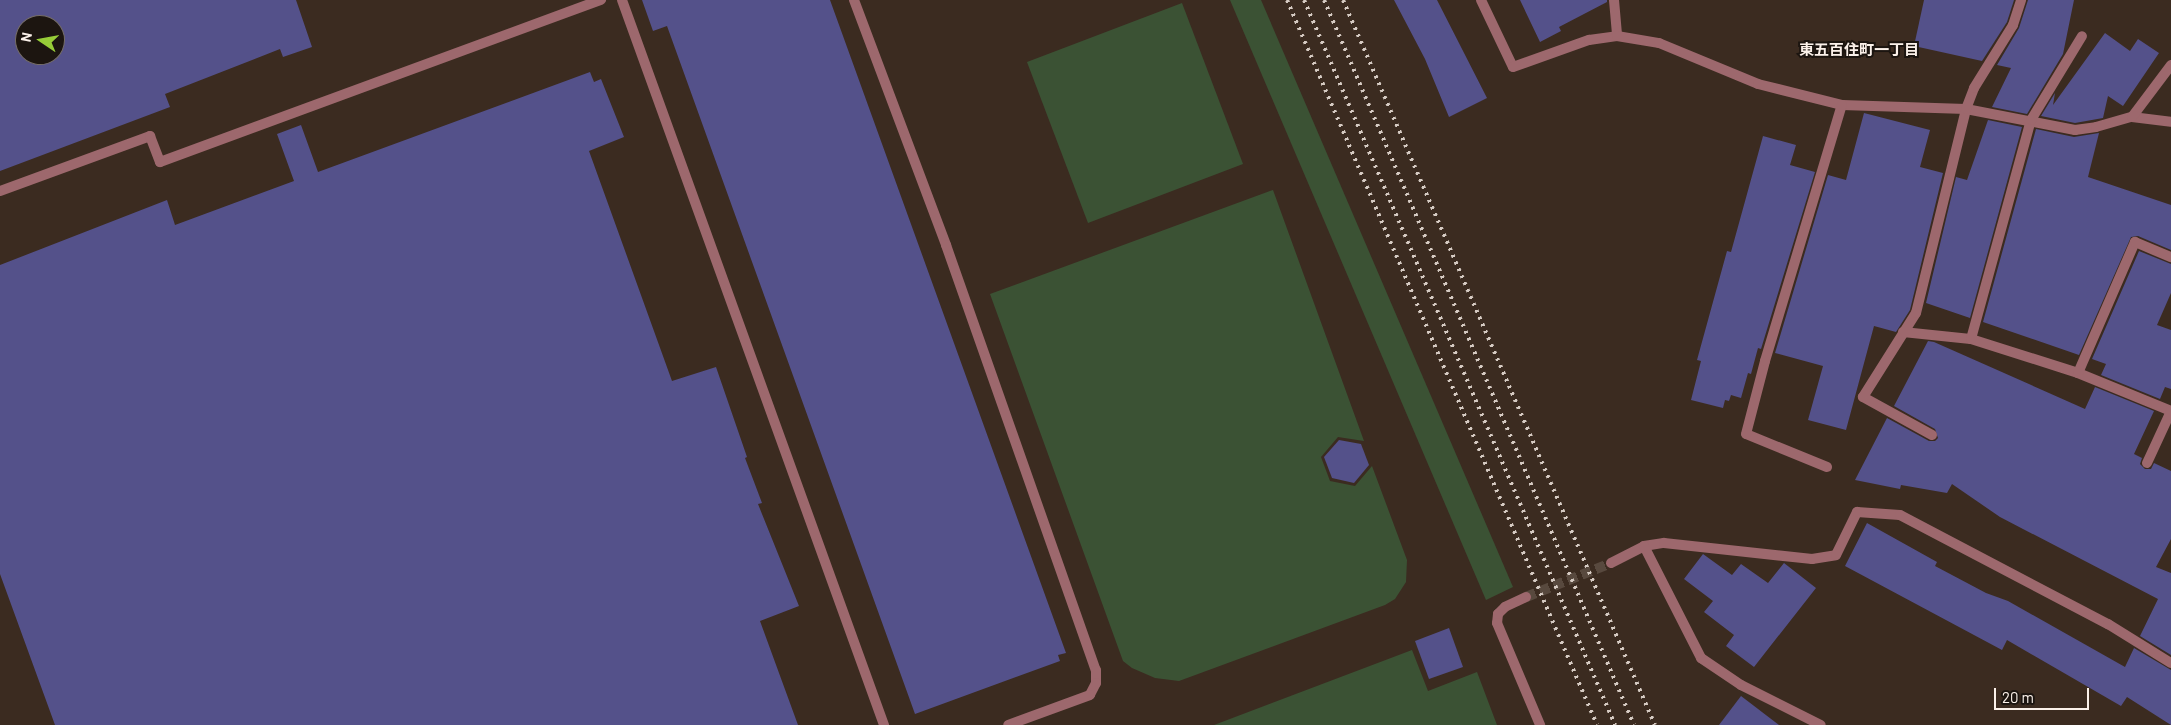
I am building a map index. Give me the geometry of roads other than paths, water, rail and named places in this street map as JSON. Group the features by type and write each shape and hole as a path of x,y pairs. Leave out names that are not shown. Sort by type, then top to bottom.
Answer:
{"street":[{"path":"0,191 150,136 160,162 601,0"},
{"path":"622,0 884,725"},
{"path":"854,0 946,246 1096,670 1096,683 1090,695 1030,721 1008,725"},
{"path":"1481,0 1513,67 1589,40 1617,36 1659,42 1758,84 1842,105 1966,109 2075,130 2132,117 2171,122"},
{"path":"1614,0 1617,36"},
{"path":"1932,435 1863,397 1916,313 1966,109 1974,88 2013,25 2021,0"},
{"path":"1971,340 2031,120 2082,36"},
{"path":"2132,117 2171,65"},
{"path":"1827,467 1746,434 1765,361 1842,105"},
{"path":"2078,373 2135,242 2171,257"},
{"path":"1904,332 1971,340 2078,373 2171,411 2147,463"},
{"path":"1611,562 1644,546 1664,543 1812,560 1836,555 1857,512 1900,515 2108,624 2171,663"},
{"path":"1644,546 1701,658 1741,685 1821,725"},
{"path":"1526,597 1505,607 1498,614 1497,623 1540,725"}],"tunnel":[{"path":"1526,597 1611,563"}],"railway":[{"path":"1287,0 1597,725"},
{"path":"1304,0 1615,725"},
{"path":"1324,0 1634,725"},
{"path":"1343,0 1655,725"}],"district":[{"name":"東五百住町一丁目","path":"1859,50"}]}
